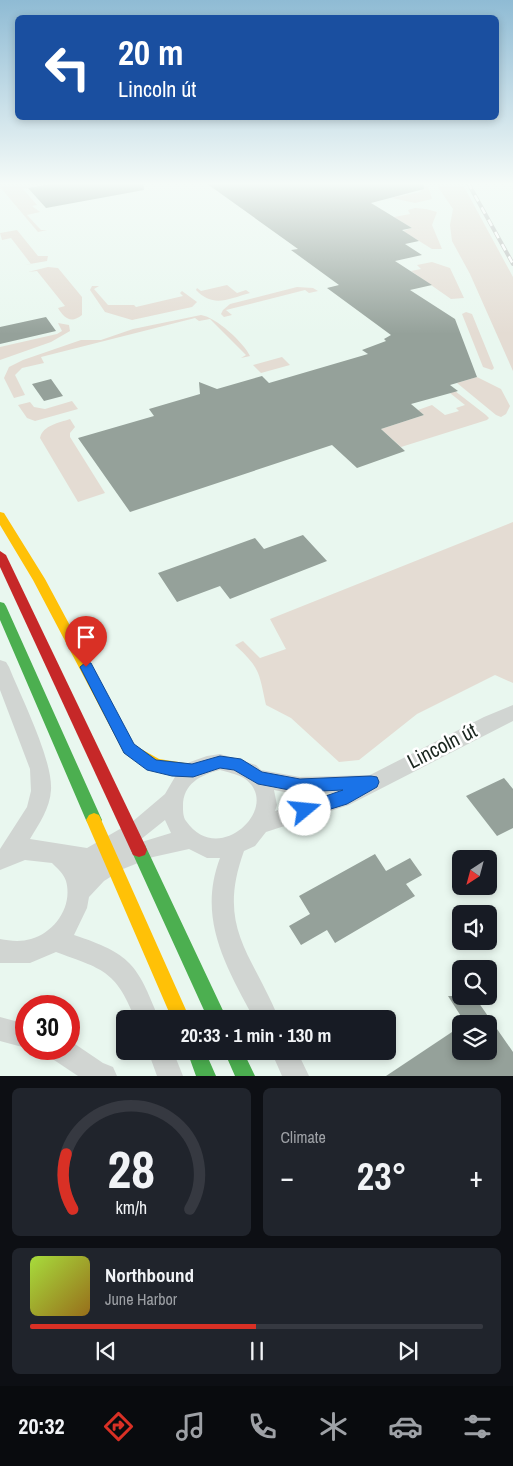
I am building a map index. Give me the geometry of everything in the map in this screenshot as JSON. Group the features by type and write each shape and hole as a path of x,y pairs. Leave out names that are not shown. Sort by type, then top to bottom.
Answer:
{"main road":[{"path":"0,516 39,579 129,749 152,765 172,770 193,770"},
{"path":"1,557 214,1010"},
{"path":"0,606 177,1010"},
{"path":"200,1060 206,1076"},
{"path":"237,1060 245,1076"}],"street":[{"path":"0,667 40,769 41,791 36,810 6,857"},
{"name":"Lincoln út","path":"262,824 342,799 371,782 491,722 513,713"},
{"path":"6,857 28,849 43,849 58,854 86,858 125,840 146,826 172,799 176,788 193,770 204,765 220,762 236,764 250,771 258,778 266,792 267,808 262,824 246,840 236,845 220,848 204,846 189,839 181,831 175,821 172,799"},
{"name":"Lincoln út","path":"258,778 300,786 371,782"},
{"path":"80,892 96,874 131,856 169,842 189,839"},
{"path":"236,845 225,873 220,906 227,939 262,1010"},
{"path":"0,951 16,953 35,949 53,939 67,926 76,909 80,892 77,876 69,863 58,854"},
{"path":"53,939 111,961 125,976 138,996 143,1010"},
{"path":"0,1029 15,1033"},
{"path":"76,1060 97,1074 104,1076"},
{"path":"164,1060 170,1076"},
{"path":"288,1060 296,1076"}],"shaded area":[{"path":"0,233 20,233 38,256 48,256 47,261 31,264 11,238 2,240"},
{"path":"407,233 435,233 442,249 432,249"},
{"path":"451,233 489,233 513,277 513,371 470,274 452,241"},
{"path":"432,262 450,268 464,298 451,299 411,271 421,269 417,265"},
{"path":"48,267 58,268 82,297 82,315 78,318 68,319 65,317 58,308 65,306 37,271 28,272"},
{"path":"227,285 237,293 246,290 250,293 228,299 215,300 202,296 196,290 197,288 201,291"},
{"path":"92,286 99,286 94,289 108,305 134,305 136,307 183,296 180,293 182,291 197,302 192,307 132,320 105,312 90,290"},
{"path":"297,287 313,288 318,291 309,293 305,290 226,310 232,315 224,317 221,314 230,304"},
{"path":"466,312 472,314 494,368 492,370 483,367 462,314"},
{"path":"201,315 214,320 222,325 242,344 250,356 241,358 246,355 210,319 199,321 195,318 41,357 44,363 22,368 15,375 25,395 14,398 4,378 9,367 23,360 81,340 101,340 133,329"},
{"path":"58,323 69,325 70,331 51,342 0,360 0,347 57,334 62,331"},
{"path":"282,357 290,365 261,373 253,365"},
{"path":"477,377 501,389 510,406 506,414 501,417 496,415 457,383"},
{"path":"455,391 489,418 401,447 381,429 424,415 418,410 432,405 445,415 459,411 456,408 465,405 450,393"},
{"path":"72,401 78,409 35,421 27,418 18,405 30,402 34,407 45,409"},
{"path":"70,419 75,427 70,433 70,437 105,493 78,502 40,438 48,427"},
{"path":"513,522 513,683 495,675 417,714 359,760 339,762 291,718 266,705 262,685 254,665 235,645 243,641 260,658 286,649 270,619"}],"building":[{"path":"276,233 407,233 419,241 405,244 422,255 395,261 432,285 410,290 455,319 477,377 450,385 458,391 411,404 424,415 381,429 405,451 357,468 332,445 130,512 78,438 154,416 149,409 200,394 199,382 217,389 262,376 269,383 368,354 362,350 386,341 384,339 391,335 327,288 339,285 291,250 298,249"},
{"path":"46,317 56,331 0,344 0,327"},
{"path":"51,379 63,396 44,401 32,384"},
{"path":"303,535 327,561 230,599 220,586 177,602 158,573 255,538 264,549"},
{"path":"504,778 513,789 513,828 497,836 466,796"},
{"path":"375,854 386,871 410,858 422,875 406,884 415,896 335,943 327,930 301,945 289,926 310,914 299,896"},
{"path":"454,1005 480,1005 487,1015 460,1015"},
{"path":"497,1029 513,1052 513,1076 386,1076 452,1032 452,1060 497,1060"}],"railway":[{"path":"496,233 513,264"}],"traffic: fast":[{"path":"0,606 94,820"},
{"path":"139,850 214,1010"},
{"path":"200,1060 206,1076"},
{"path":"237,1060 245,1076"}],"traffic: slow":[{"path":"0,516 39,579 129,749 144,759 159,765 175,769 193,770"},
{"path":"94,820 177,1010"}],"traffic: jam":[{"path":"0,555 139,850"}],"route":[{"path":"86,667 129,749 139,758 152,765 172,770 193,770 204,765 220,762 236,764 250,771 258,778 300,786 371,782 342,799 305,810"}]}
